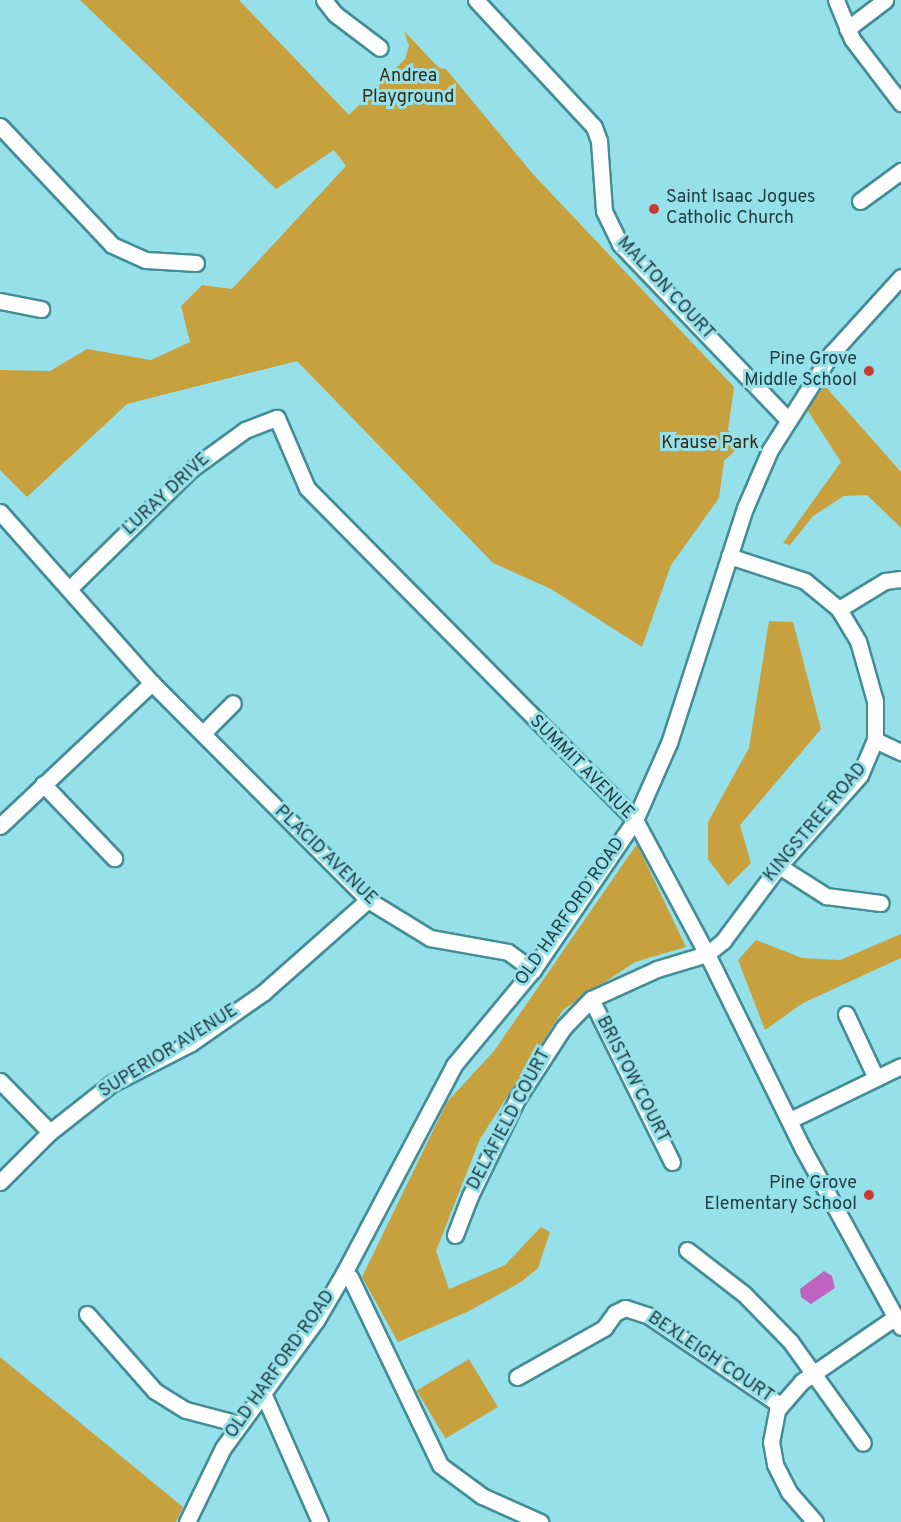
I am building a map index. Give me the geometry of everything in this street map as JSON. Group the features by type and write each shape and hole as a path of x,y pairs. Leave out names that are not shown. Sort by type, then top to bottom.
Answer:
{"street":[{"path":"324,0 335,14 380,48"},
{"name":"MALTON COURT","path":"476,0 594,128 599,141 604,211 620,244 787,419"},
{"path":"836,0 847,29 901,103"},
{"path":"847,29 885,0"},
{"path":"0,126 112,245 146,260 196,263"},
{"path":"860,201 901,171"},
{"name":"OLD HARFORD ROAD","path":"187,1522 214,1464 239,1424 263,1393 344,1273 454,1065 533,970 635,820 669,743 754,485 787,419 831,354 901,278"},
{"path":"0,301 41,309"},
{"name":"LURAY DRIVE","path":"69,589 190,470 246,430 278,418"},
{"name":"SUMMIT AVENUE","path":"278,418 291,458 307,488 635,820 707,954 790,1119 897,1322"},
{"name":"PLACID AVENUE","path":"0,512 152,683 368,900 430,938 508,952 533,970"},
{"name":"KINGSTREE ROAD","path":"707,954 737,927 779,866 860,775 875,741 875,701 869,674 858,641 839,609 805,581 729,556"},
{"path":"839,609 885,581 901,579"},
{"path":"0,826 152,683"},
{"path":"203,733 233,703"},
{"path":"875,741 901,752"},
{"path":"43,784 114,858"},
{"path":"779,866 826,896 881,903"},
{"name":"SUPERIOR AVENUE","path":"0,1182 50,1132 111,1084 190,1043 264,992 368,900"},
{"name":"DELAFIELD COURT","path":"456,1235 479,1175 517,1099 553,1040 591,999 657,969 707,954"},
{"name":"BRISTOW COURT","path":"591,999 672,1162"},
{"path":"846,1014 876,1078"},
{"path":"790,1119 901,1066"},
{"path":"0,1081 50,1132"},
{"path":"687,1250 763,1311 815,1371 863,1443"},
{"path":"344,1273 350,1277 440,1465 482,1496 540,1522"},
{"name":"BEXLEIGH COURT","path":"517,1377 604,1328 615,1313 625,1308 649,1316 748,1387 780,1405"},
{"path":"87,1314 155,1391 186,1410 239,1424"},
{"path":"815,1522 789,1492 772,1456 774,1419 780,1405 815,1371 897,1322"},
{"path":"263,1393 320,1522"}],"green space":[{"path":"80,0 239,0 349,115 405,59 409,46 404,31 439,68 446,69 532,173 734,387 728,430 742,444 724,461 719,498 671,565 642,647 551,589 493,563 297,361 127,404 27,497 0,470 0,370 50,371 87,349 151,360 190,342 181,306 202,285 232,289 346,166 334,150 276,189"},
{"path":"825,386 901,472 901,528 867,495 844,496 813,516 790,545 783,543 841,462 806,408"},
{"path":"769,621 793,622 821,729 740,825 751,863 728,886 708,859 708,822 749,748"},
{"path":"637,844 686,947 635,962 563,1010 480,1139 436,1251 449,1289 505,1265 541,1227 550,1232 538,1268 521,1282 469,1311 398,1342 362,1277 447,1102 494,1051"},
{"path":"901,934 901,958 803,1003 765,1030 738,960 756,940 802,958 840,960"},
{"path":"0,1357 183,1507 176,1522 0,1522"},
{"path":"469,1359 498,1407 446,1438 417,1390"}],"shaded area":[{"path":"824,1271 832,1276 835,1288 811,1304 801,1297 800,1289"}],"place":[{"name":"Saint Isaac Jogues Catholic Church","path":"654,209"},
{"name":"Pine Grove Middle School","path":"869,371"},
{"name":"Pine Grove Elementary School","path":"869,1195"}],"park label":[{"name":"Andrea Playground","path":"408,88"},
{"name":"Krause Park","path":"710,444"}]}
